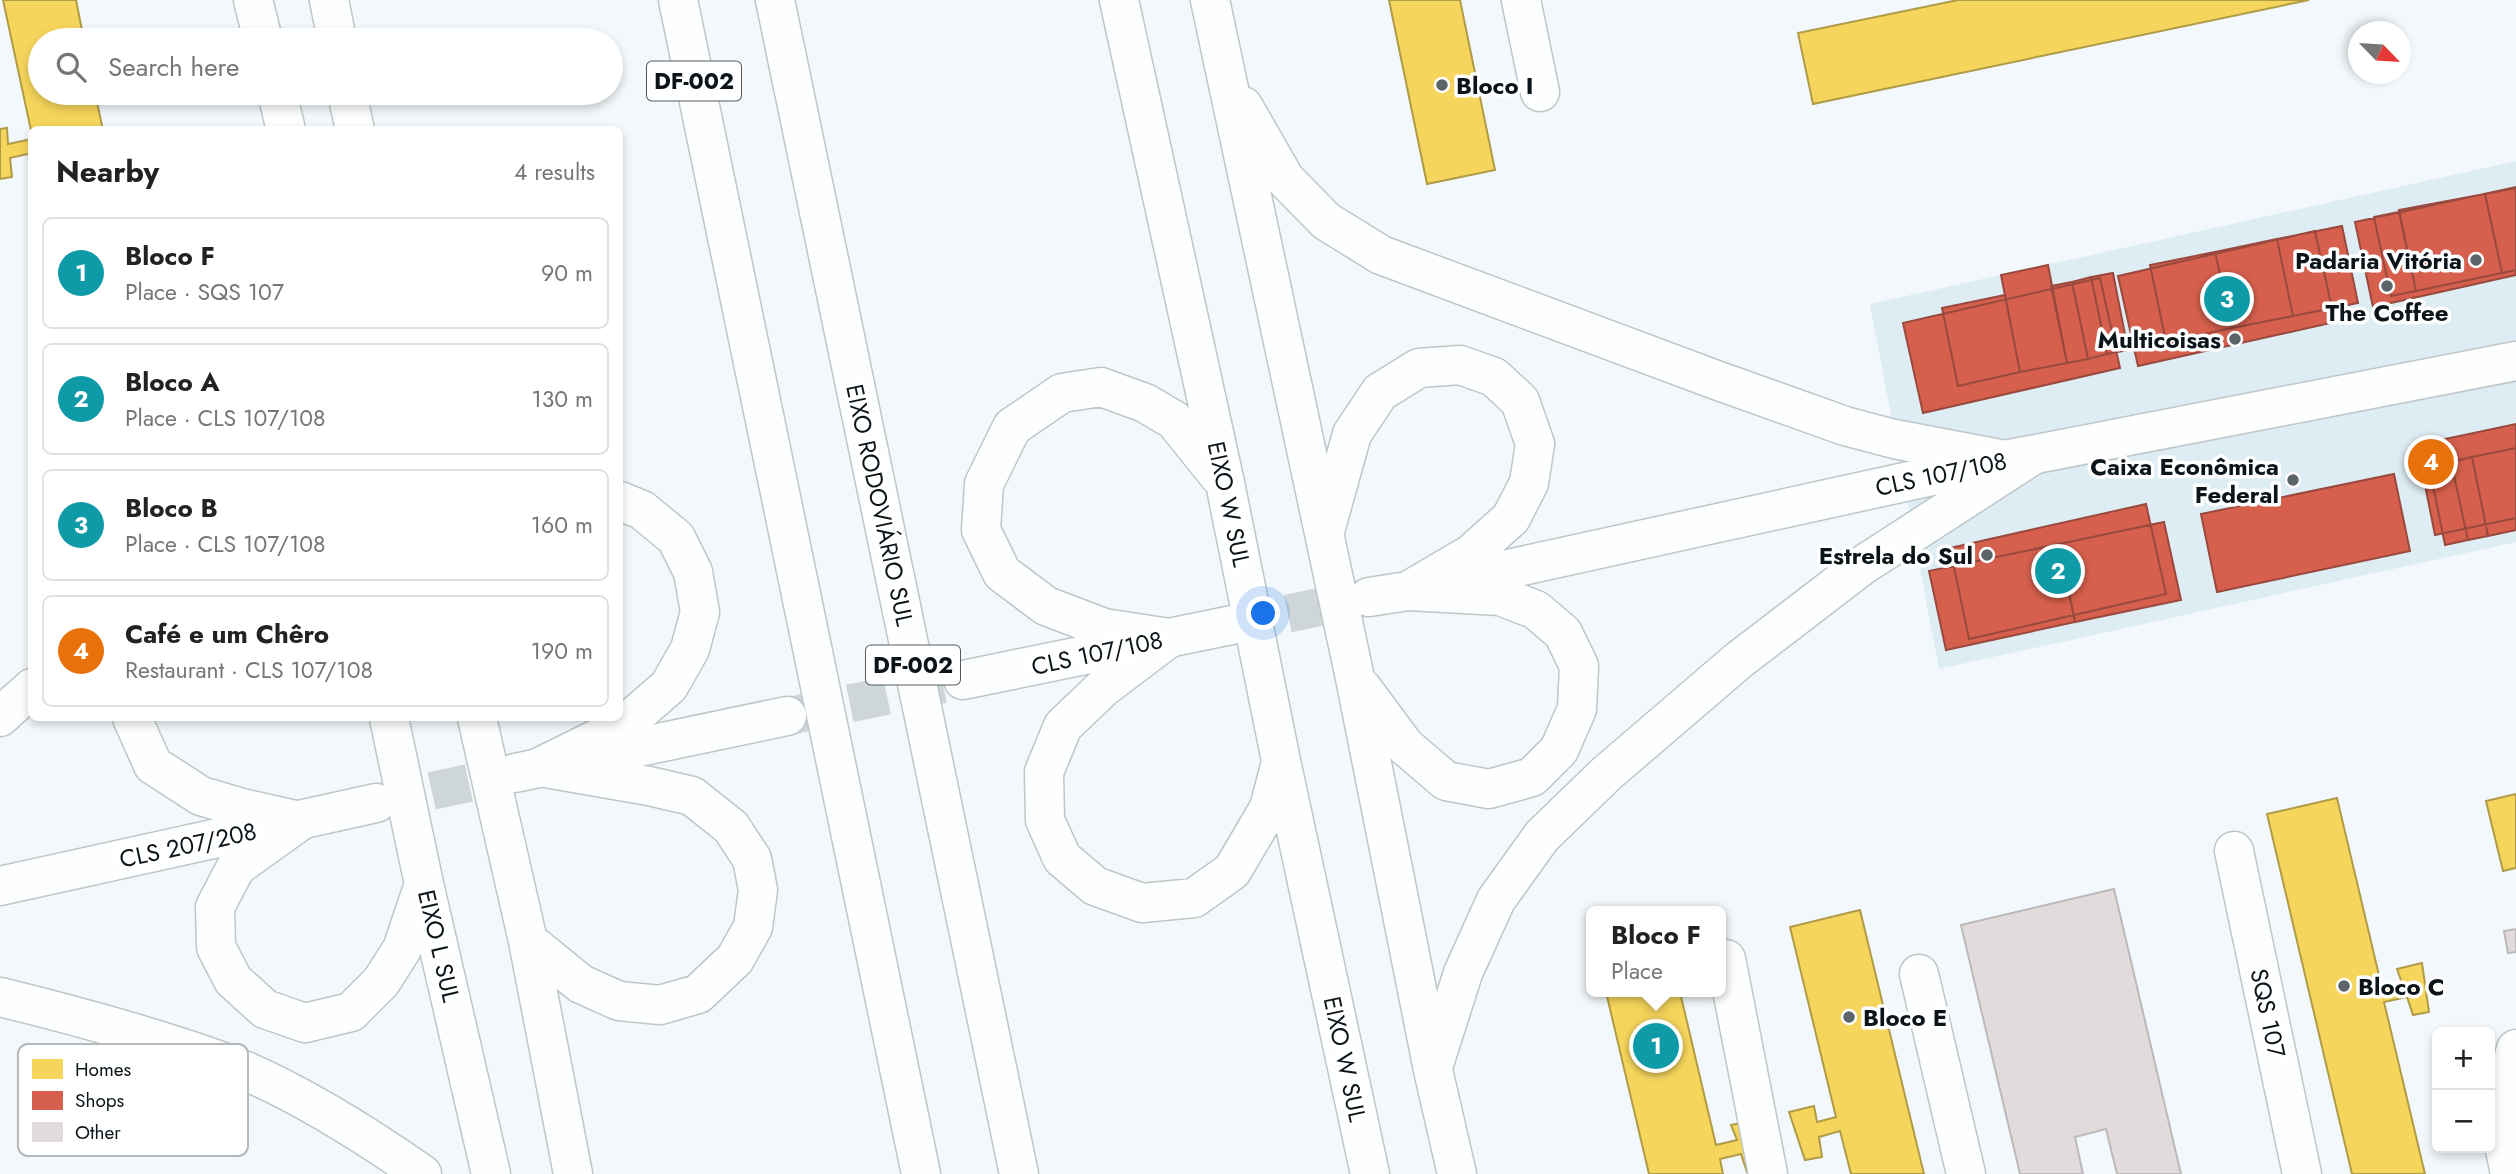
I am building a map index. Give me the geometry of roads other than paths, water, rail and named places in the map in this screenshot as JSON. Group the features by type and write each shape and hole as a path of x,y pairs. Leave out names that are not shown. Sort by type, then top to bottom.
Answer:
{"main road":[{"path":"253,0 260,28"},
{"path":"329,0 335,28"},
{"name":"DF-002","path":"678,0 921,1174"},
{"name":"EIXO RODOVIÁRIO SUL","path":"775,0 1019,1174"},
{"name":"EIXO W SUL","path":"1119,0 1225,483 1281,761 1370,1174"},
{"path":"1210,0 1355,678 1433,1070 1457,1174"},
{"path":"1521,0 1540,92"},
{"path":"1226,78 1285,179 1326,221 1381,255 1845,426 1894,439 2019,457"},
{"path":"280,105 285,126"},
{"path":"350,105 354,126"},
{"name":"CLS 107/108","path":"1368,597 1408,591 2019,457 2516,361"},
{"path":"1324,538 1352,434 1380,391 1419,368 1460,365 1494,377 1520,401 1535,444 1529,483 1511,518 1471,554 1408,591"},
{"path":"1169,638 1104,628 1046,606 1002,573 981,530 984,484 1012,427 1062,393 1101,387 1145,403 1174,420 1225,483"},
{"path":"1433,1070 1462,973 1496,900 1542,836 1606,774 1739,660 1863,565 2019,457"},
{"path":"527,770 623,726 669,686 691,649 700,612 687,560 676,538 642,510 623,502"},
{"path":"1355,678 1405,746 1446,781 1489,789 1532,778 1559,750 1577,709 1579,666 1563,633 1536,610 1500,596 1408,591"},
{"name":"CLS 107/108","path":"963,680 1231,625"},
{"path":"1169,638 1104,687 1063,726 1044,772 1045,820 1062,858 1096,886 1142,903 1194,898 1232,871 1269,807 1281,761"},
{"path":"0,717 28,692"},
{"path":"527,770 788,716"},
{"path":"133,721 153,765 201,796 300,821"},
{"name":"EIXO L SUL","path":"390,721 491,1174"},
{"path":"478,721 528,941 573,1174"},
{"path":"527,770 649,786 692,796 731,827 752,859 758,890 753,927 735,959 698,994 660,1005 619,1002 581,984 528,941"},
{"name":"CLS 207/208","path":"0,886 376,803"},
{"path":"300,821 236,867 215,907 216,947 233,980 265,1009 305,1023 351,1012 381,982 402,949 424,884"},
{"name":"SQS 107","path":"2234,851 2302,1174"},
{"path":"1726,959 1768,1174"},
{"path":"1919,974 1966,1174"},
{"path":"0,997 116,1026 170,1044"},
{"path":"2510,1174 2500,1125 2506,1084 2516,1049"},
{"path":"248,1073 327,1112 422,1174"}],"tunnel":[{"path":"1232,625 1369,597"},
{"path":"794,715 963,680"},
{"path":"376,803 515,773"}],"place":[{"name":"Bloco I","path":"1442,85"},
{"name":"Padaria Vitória","path":"2476,260"},
{"name":"The Coffee","path":"2387,286"},
{"name":"Bloco B","path":"2227,299"},
{"name":"Multicoisas","path":"2235,339"},
{"name":"Café e um Chêro","path":"2431,462"},
{"name":"Caixa Econômica Federal","path":"2293,480"},
{"name":"Estrela do Sul","path":"1987,555"},
{"name":"Bloco A","path":"2058,571"},
{"name":"Bloco C","path":"2344,986"},
{"name":"Bloco E","path":"1849,1017"},
{"name":"Bloco F","path":"1656,1046"}]}
